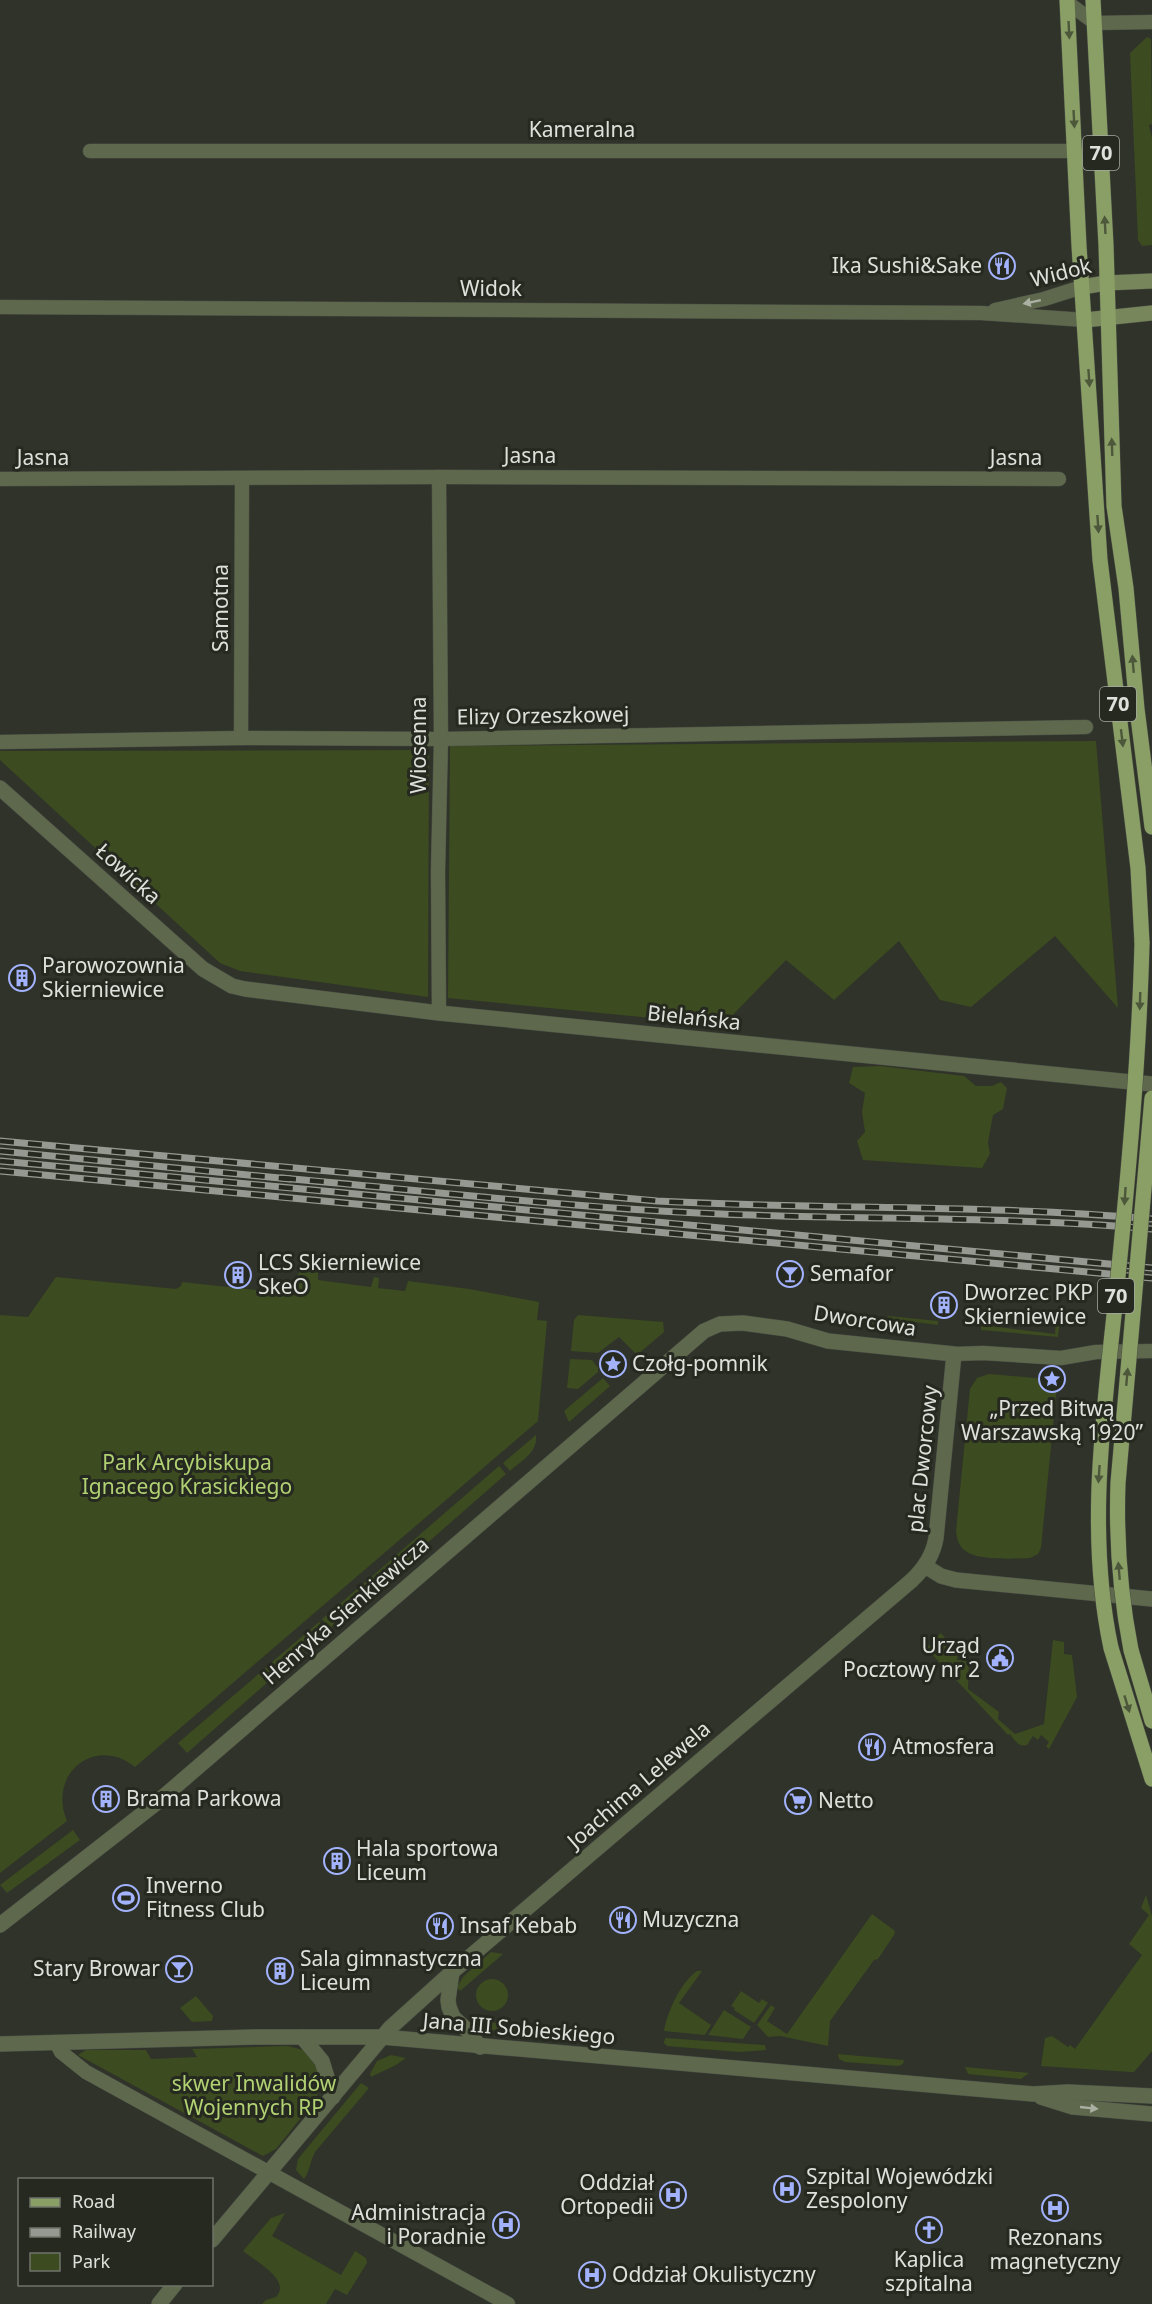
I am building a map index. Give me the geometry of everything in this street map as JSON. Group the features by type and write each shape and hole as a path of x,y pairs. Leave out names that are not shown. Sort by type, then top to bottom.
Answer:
{"main road":[{"name":"70","path":"1093,0 1114,506 1126,588 1137,709 1152,827"},
{"name":"70","path":"1067,2 1082,287 1101,571 1138,868 1142,943 1140,1009 1125,1200 1097,1498 1099,1569 1111,1648 1152,1779"},
{"name":"Widok","path":"1082,287 1152,281"},
{"name":"Widok","path":"1085,320 1152,313"},
{"name":"70","path":"1152,1098 1118,1483 1117,1535 1119,1573 1131,1650 1152,1721"}],"street":[{"path":"1067,2 1095,23 1152,22"},
{"name":"Kameralna","path":"90,151 1075,151"},
{"name":"Widok","path":"981,313 1044,300 1082,287"},
{"name":"Widok","path":"0,307 981,313 1085,320"},
{"name":"Jasna","path":"0,479 439,477 1059,479"},
{"name":"Wiosenna","path":"439,477 441,739 438,871 439,1013"},
{"name":"Samotna","path":"241,738 242,479"},
{"name":"Elizy Orzeszkowej","path":"0,742 241,738 441,739 1086,727"},
{"name":"Łowicka","path":"0,788 203,969 232,986"},
{"name":"Bielańska","path":"232,986 276,994 439,1013 1152,1084"},
{"name":"Dworcowa","path":"716,1325 743,1323 796,1331 828,1341 954,1354 983,1353 1061,1358 1096,1352 1152,1351"},
{"name":"Henryka Sienkiewicza","path":"0,1925 155,1804 678,1352 704,1331 716,1325"},
{"name":"plac Dworcowy","path":"925,1566 936,1538 954,1354"},
{"path":"925,1566 941,1576 956,1580 1152,1599"},
{"name":"Joachima Lelewela","path":"213,2240 382,2037 452,1972 925,1566"},
{"path":"452,1972 449,2007 453,2017 480,2047"},
{"path":"302,2037 322,2061 333,2097"},
{"name":"Jana III Sobieskiego","path":"0,2044 382,2037 1033,2094 1068,2092 1152,2096"},
{"path":"56,2042 61,2052 86,2072 508,2304"},
{"name":"Jana III Sobieskiego","path":"1033,2094 1074,2107 1152,2114"},
{"path":"159,2304 173,2286"}],"green space":[{"path":"1147,37 1151,39 1152,124 1149,125 1152,138 1152,245 1142,246 1138,240 1130,53"},
{"path":"1096,741 1118,1008 1055,936 971,1007 940,1000 899,941 834,1000 786,960 723,1025 448,998 450,746"},
{"path":"429,750 428,997 240,971 220,963 0,760 0,751"},
{"path":"880,1066 964,1076 976,1086 992,1086 1001,1082 1007,1088 1003,1109 993,1115 988,1142 990,1154 982,1168 863,1160 857,1141 865,1132 862,1112 865,1093 849,1083 853,1067"},
{"name":"Park Arcybiskupa Ignacego Krasickiego","path":"305,1268 318,1270 318,1280 371,1287 374,1277 379,1278 378,1288 405,1291 408,1281 539,1302 537,1320 547,1321 538,1421 135,1767 120,1758 105,1755 91,1757 79,1764 69,1774 64,1788 63,1804 67,1821 0,1873 0,1315 28,1317 56,1277 176,1289 181,1286 182,1282 285,1293 287,1284 296,1285 299,1272"},
{"path":"831,1311 938,1321 938,1325 907,1321 906,1325 863,1323 863,1320 831,1317"},
{"path":"578,1315 663,1322 664,1332 637,1355 619,1337 598,1353 571,1351 574,1320"},
{"path":"1056,1318 1060,1319 1058,1337 981,1330 981,1325 1055,1334"},
{"path":"570,1359 592,1360 598,1368 598,1372 578,1389 567,1388"},
{"path":"989,1374 1046,1379 1057,1385 1041,1548 1038,1554 1030,1558 972,1555 962,1548 957,1537 970,1389 977,1378"},
{"path":"603,1378 610,1386 569,1422 564,1411"},
{"path":"536,1435 532,1452 510,1471 503,1463"},
{"path":"499,1466 506,1474 401,1566 394,1557"},
{"path":"391,1560 398,1569 330,1628 322,1619"},
{"path":"319,1622 327,1631 280,1671 272,1662"},
{"path":"941,1633 952,1646 959,1647 957,1660 969,1661 968,1689 999,1712 998,1719 1015,1734 1044,1724 1053,1640 1064,1642 1064,1654 1072,1655 1077,1697 1049,1749 1046,1746 1049,1742 1041,1735 1038,1740 1033,1736 1024,1746 1016,1742 925,1647"},
{"path":"269,1665 277,1674 187,1753 178,1743"},
{"path":"73,1830 80,1840 7,1893 0,1885"},
{"path":"1146,1895 1152,1916 1152,2051 1134,2072 1041,2066 1045,2038 1052,2036 1075,2049 1142,1955 1129,1944 1149,1915 1141,1908"},
{"path":"872,1914 895,1931 894,1935 830,2021 828,2046 780,2036 768,2037 757,2025 771,2005 775,2008 767,2021 787,2034"},
{"path":"491,1952 503,1954 460,1991 457,1987 463,1977"},
{"path":"697,1971 702,1971 679,2003 711,2025 705,2035 664,2031 676,1998 686,1982"},
{"path":"492,1979 503,1984 508,1995 503,2006 492,2011 481,2006 476,1995 481,1984"},
{"path":"741,1991 759,2003 762,1999 768,2003 754,2023 731,2006"},
{"path":"196,1996 213,2016 212,2021 192,2022 180,2008"},
{"path":"724,2010 751,2027 743,2039 708,2035"},
{"path":"481,2021 545,2028 550,2036 481,2029"},
{"path":"665,2038 765,2045 766,2050 739,2052 667,2046 664,2043"},
{"name":"skwer Inwalidów Wojennych RP","path":"288,2046 311,2055 321,2075 319,2092 276,2149 263,2156 78,2055 86,2050 146,2050 151,2059 197,2057 192,2049"},
{"path":"838,2054 904,2060 903,2064 898,2066 845,2062 839,2059"},
{"path":"391,2055 406,2058 371,2077 370,2074 377,2061"},
{"path":"965,2067 1029,2073 1021,2079 968,2074"},
{"path":"361,2083 369,2088 315,2152 304,2179 296,2170 298,2159"},
{"path":"285,2213 272,2236 341,2275 355,2251 366,2258 367,2263 347,2295 335,2289 326,2304 262,2304 276,2297 280,2291 279,2284 270,2271 243,2251 271,2218"}],"railway":[{"path":"0,1141 657,1201 1028,1211 1152,1219"},
{"path":"0,1151 290,1179"},
{"path":"0,1161 1152,1268"},
{"path":"0,1171 1152,1278"},
{"path":"282,1178 666,1211 775,1216 1044,1222 1152,1229"}],"place":[{"name":"Ika Sushi&Sake","path":"1002,266"},
{"name":"Parowozownia Skierniewice","path":"22,978"},
{"name":"Semafor","path":"790,1274"},
{"name":"LCS Skierniewice SkeO","path":"238,1275"},
{"name":"Dworzec PKP Skierniewice","path":"944,1305"},
{"name":"Czołg-pomnik","path":"613,1364"},
{"name":"„Przed Bitwą Warszawską 1920”","path":"1052,1379"},
{"name":"Urząd Pocztowy nr 2","path":"1000,1658"},
{"name":"Atmosfera","path":"872,1747"},
{"name":"Brama Parkowa","path":"106,1799"},
{"name":"Netto","path":"798,1801"},
{"name":"Hala sportowa Liceum","path":"337,1861"},
{"name":"Inverno Fitness Club","path":"126,1898"},
{"name":"Muzyczna","path":"623,1920"},
{"name":"Insaf Kebab","path":"440,1926"},
{"name":"Stary Browar","path":"179,1969"},
{"name":"Sala gimnastyczna Liceum","path":"280,1971"},
{"name":"Szpital Wojewódzki Zespolony","path":"787,2189"},
{"name":"Oddział Ortopedii","path":"673,2195"},
{"name":"Rezonans magnetyczny","path":"1055,2208"},
{"name":"Administracja i Poradnie","path":"506,2225"},
{"name":"Kaplica szpitalna","path":"929,2230"},
{"name":"Oddział Okulistyczny","path":"592,2275"}]}
